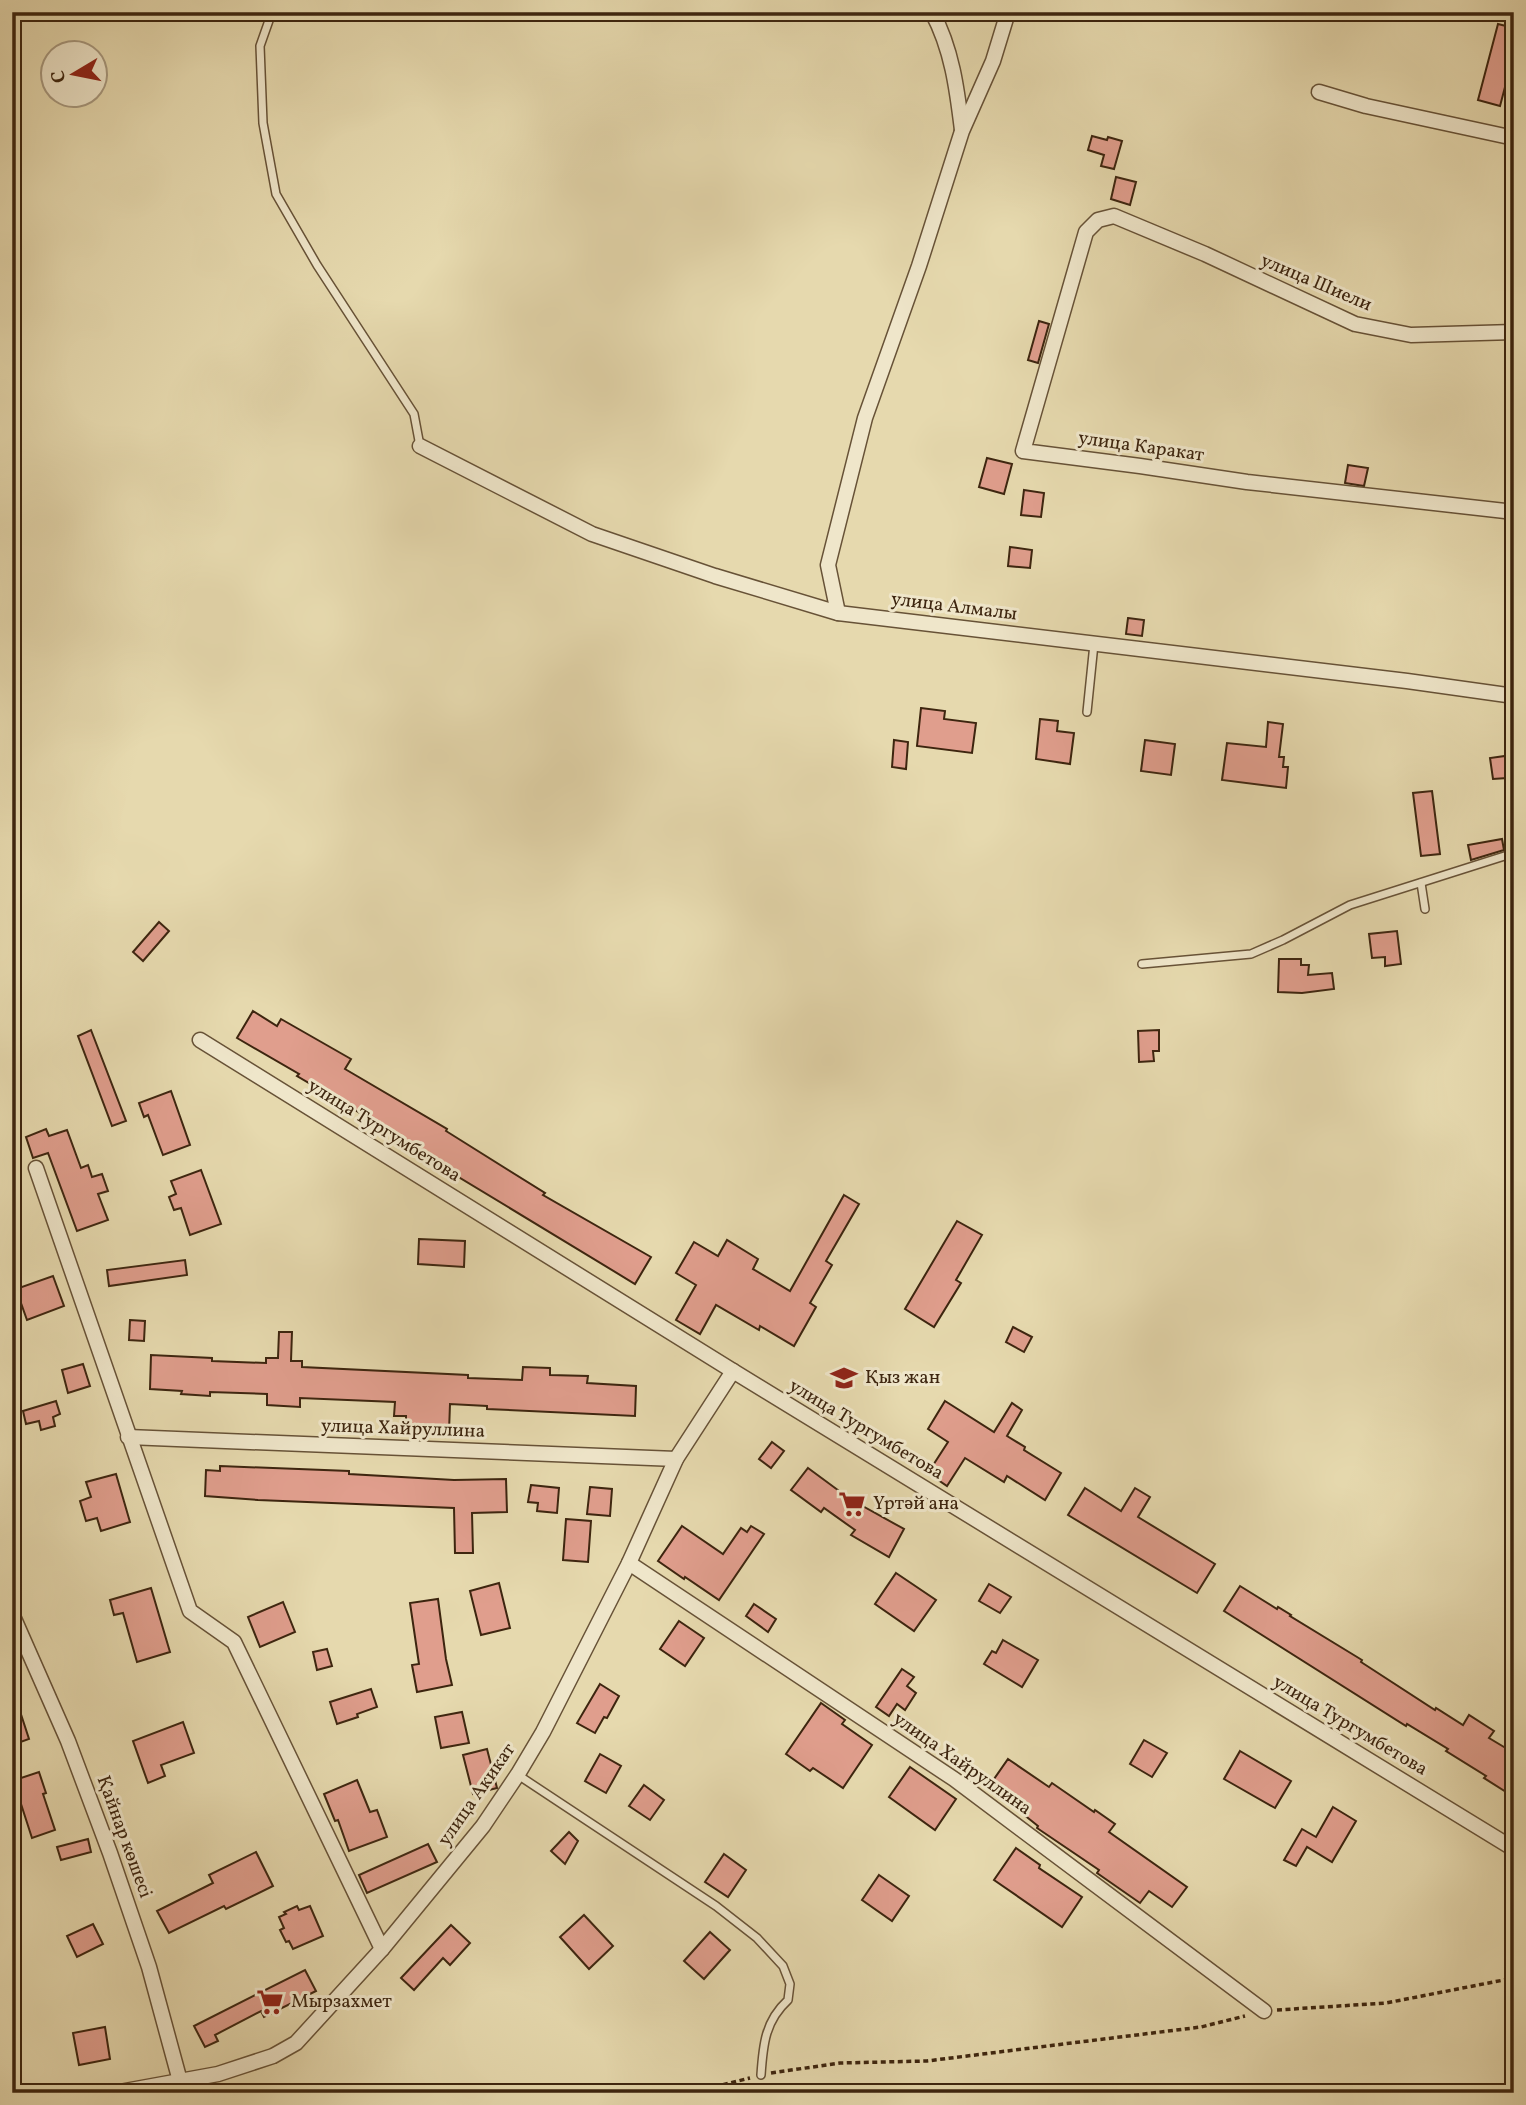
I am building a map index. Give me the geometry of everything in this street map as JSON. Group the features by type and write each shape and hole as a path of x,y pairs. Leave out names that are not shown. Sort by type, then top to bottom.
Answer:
{"street":[{"path":"932,12 942,31 956,82 962,131"},
{"path":"838,613 828,565 865,418 919,266 962,131 993,61 1008,12"},
{"path":"1319,92 1366,106 1514,138"},
{"name":"улица Шиели","path":"1114,216 1205,254 1355,324 1411,335 1514,332"},
{"name":"улица Каракат","path":"1114,216 1098,220 1086,232 1023,451 1247,482 1514,512"},
{"name":"улица Алмалы","path":"420,446 592,534 715,576 838,613 1514,696"},
{"name":"улица Тургумбетова","path":"201,1040 733,1371 1514,1849"},
{"path":"36,1168 190,1611 234,1642 382,1949"},
{"name":"улица Акикат","path":"114,2093 218,2074 273,2056 296,2043 382,1949 483,1826 543,1732 629,1563 676,1459 733,1371"},
{"name":"улица Хайруллина","path":"128,1437 676,1459"},
{"name":"улица Хайруллина","path":"629,1563 954,1779 1264,2011"},
{"name":"Қайнар көшесі","path":"12,1614 68,1741 114,1866 149,1968 180,2081"}],"lane":[{"path":"272,12 260,46 263,123 276,194 317,265 414,414 420,446"},
{"path":"1087,712 1094,643"},
{"path":"1142,964 1251,954 1350,905 1514,853"},
{"path":"1421,883 1425,909"},
{"path":"517,1774 716,1906 757,1938 783,1966 790,1984 788,2000 776,2011 763,2044 761,2075"}],"path":[{"path":"690,2093 761,2075 840,2063 927,2061 1188,2029 1264,2011 1386,2003 1514,1978"}],"building":[{"path":"1498,24 1514,28 1514,53 1500,106 1478,100"},
{"path":"1092,136 1122,141 1114,169 1101,166 1104,155 1088,150"},
{"path":"1116,177 1136,182 1130,205 1111,199"},
{"path":"1039,321 1049,324 1038,363 1028,360"},
{"path":"987,458 1012,464 1004,494 979,487"},
{"path":"1348,465 1368,468 1364,486 1345,483"},
{"path":"1024,490 1044,493 1041,517 1021,515"},
{"path":"1010,547 1032,550 1030,568 1008,566"},
{"path":"1128,618 1144,620 1142,636 1126,634"},
{"path":"921,708 945,711 944,719 976,723 972,753 917,746"},
{"path":"1040,719 1058,721 1057,731 1074,733 1070,764 1036,759"},
{"path":"1268,722 1283,724 1279,757 1284,757 1283,767 1288,767 1286,788 1222,780 1227,743 1266,747"},
{"path":"894,740 908,742 906,769 892,767"},
{"path":"1145,740 1175,744 1171,775 1141,771"},
{"path":"1505,756 1507,778 1493,779 1490,758"},
{"path":"1432,791 1440,854 1421,856 1413,793"},
{"path":"1502,839 1504,850 1471,860 1468,845"},
{"path":"159,922 169,931 143,961 133,952"},
{"path":"1397,931 1401,964 1385,966 1385,957 1372,958 1369,934"},
{"path":"1279,959 1301,959 1301,965 1309,965 1308,975 1332,973 1334,989 1302,993 1278,992"},
{"path":"253,1011 277,1026 281,1019 351,1059 345,1069 447,1129 446,1131 545,1193 543,1195 651,1257 635,1284 237,1038"},
{"path":"91,1030 126,1121 112,1126 78,1036"},
{"path":"1159,1030 1159,1051 1153,1051 1154,1061 1139,1062 1138,1031"},
{"path":"171,1091 190,1145 163,1155 148,1115 144,1117 139,1103"},
{"path":"46,1129 49,1136 67,1130 81,1168 88,1165 92,1177 102,1174 108,1191 98,1194 108,1220 77,1231 48,1153 33,1158 26,1137"},
{"path":"201,1170 221,1224 190,1235 181,1208 174,1210 169,1197 176,1194 171,1181"},
{"path":"844,1195 859,1204 826,1261 832,1265 810,1303 816,1307 794,1346 760,1326 759,1330 716,1305 700,1334 676,1320 696,1285 676,1273 694,1242 718,1256 727,1240 758,1259 753,1269 790,1291"},
{"path":"957,1221 982,1235 956,1280 961,1283 934,1327 905,1309"},
{"path":"419,1239 465,1241 464,1267 418,1264"},
{"path":"185,1260 187,1275 109,1286 107,1270"},
{"path":"53,1276 64,1306 27,1320 16,1289"},
{"path":"130,1320 145,1321 144,1341 129,1340"},
{"path":"1013,1327 1032,1337 1024,1352 1006,1342"},
{"path":"279,1332 292,1332 291,1361 302,1361 302,1367 522,1380 523,1367 550,1368 550,1375 588,1376 587,1383 636,1386 635,1416 487,1409 487,1406 450,1404 449,1432 406,1430 406,1416 394,1416 395,1402 300,1398 300,1407 267,1405 267,1394 210,1392 210,1396 150,1389 151,1355 266,1363 266,1358 278,1358"},
{"path":"83,1364 90,1386 68,1393 62,1370"},
{"path":"56,1401 60,1414 53,1417 55,1426 41,1430 39,1421 26,1424 23,1411"},
{"path":"945,1401 994,1432 1012,1403 1022,1410 1007,1436 1061,1473 1045,1500 1007,1476 1004,1482 965,1458 947,1486 928,1473 948,1442 928,1429"},
{"path":"772,1442 784,1451 771,1468 759,1459"},
{"path":"220,1466 349,1471 349,1474 454,1480 506,1479 507,1512 472,1513 473,1553 455,1553 454,1508 205,1496 206,1470 220,1471"},
{"path":"808,1468 850,1499 904,1529 889,1557 851,1535 855,1530 824,1508 821,1512 791,1490"},
{"path":"116,1474 130,1522 101,1531 97,1518 86,1521 80,1501 91,1497 86,1482"},
{"path":"531,1485 559,1488 557,1513 537,1511 538,1503 528,1502"},
{"path":"590,1487 612,1489 610,1516 587,1514"},
{"path":"1085,1488 1121,1511 1135,1488 1150,1497 1138,1517 1215,1564 1197,1593 1068,1515"},
{"path":"566,1519 591,1521 588,1562 563,1560"},
{"path":"682,1526 723,1554 741,1528 747,1532 751,1526 764,1534 719,1600 658,1561"},
{"path":"896,1573 936,1600 914,1631 875,1604"},
{"path":"499,1583 510,1628 481,1635 470,1591"},
{"path":"989,1584 1011,1597 1000,1613 979,1601"},
{"path":"1240,1586 1362,1660 1361,1662 1435,1710 1436,1708 1463,1725 1469,1715 1494,1731 1489,1738 1514,1753 1514,1797 1446,1751 1448,1749 1407,1724 1406,1726 1224,1611"},
{"path":"151,1588 170,1652 137,1662 123,1613 114,1615 110,1600"},
{"path":"438,1599 452,1685 417,1692 412,1665 419,1664 410,1603"},
{"path":"283,1602 295,1632 260,1647 248,1617"},
{"path":"754,1604 776,1619 768,1632 746,1616"},
{"path":"679,1621 704,1638 685,1666 660,1649"},
{"path":"1003,1640 1038,1660 1022,1687 984,1664 992,1651 996,1653"},
{"path":"327,1649 332,1666 317,1670 313,1652"},
{"path":"902,1669 914,1677 907,1686 916,1693 905,1710 897,1704 889,1716 876,1707"},
{"path":"600,1684 619,1696 595,1733 577,1723"},
{"path":"371,1689 377,1707 337,1724 330,1702"},
{"path":"12,1696 15,1696 29,1739 12,1745"},
{"path":"821,1703 845,1720 842,1724 872,1745 843,1788 813,1768 810,1771 786,1754"},
{"path":"462,1712 469,1743 441,1748 435,1717"},
{"path":"183,1722 194,1753 161,1765 165,1776 148,1783 133,1741"},
{"path":"1144,1740 1167,1753 1152,1777 1130,1764"},
{"path":"487,1749 497,1788 473,1794 463,1755"},
{"path":"1240,1751 1291,1781 1275,1808 1224,1779"},
{"path":"600,1754 621,1766 606,1793 585,1781"},
{"path":"1008,1759 1049,1787 1052,1783 1115,1824 1109,1832 1187,1887 1172,1907 1149,1891 1140,1903 987,1789"},
{"path":"910,1767 956,1799 935,1830 889,1797"},
{"path":"39,1772 55,1830 32,1838 20,1801 16,1802 12,1781"},
{"path":"357,1780 370,1812 377,1810 387,1837 349,1851 338,1820 335,1821 324,1794"},
{"path":"644,1785 664,1800 650,1820 629,1806"},
{"path":"1333,1807 1356,1821 1332,1862 1307,1847 1296,1866 1284,1860 1302,1829 1316,1837"},
{"path":"569,1832 578,1841 565,1864 551,1851"},
{"path":"88,1839 91,1852 61,1860 57,1847"},
{"path":"428,1844 437,1862 367,1893 359,1875"},
{"path":"1016,1848 1040,1865 1039,1868 1082,1897 1062,1927 994,1880"},
{"path":"256,1852 273,1886 169,1933 157,1911 213,1883 209,1875"},
{"path":"724,1854 746,1870 728,1897 705,1882"},
{"path":"879,1875 909,1896 892,1921 862,1900"},
{"path":"297,1906 299,1910 310,1906 323,1936 293,1949 280,1930 284,1928 279,1917"},
{"path":"584,1915 613,1946 589,1969 560,1937"},
{"path":"93,1924 103,1944 77,1957 67,1936"},
{"path":"451,1925 470,1943 450,1965 443,1958 414,1990 401,1978"},
{"path":"710,1932 730,1950 704,1979 684,1961"},
{"path":"305,1970 316,1991 264,2017 261,2011 215,2035 218,2041 205,2047 194,2026"},
{"path":"105,2027 110,2059 79,2065 73,2033"}],"place":[{"name":"Қыз жан","path":"844,1378"},
{"name":"Үртәй ана","path":"852,1504"},
{"name":"Мырзахмет","path":"270,2002"}]}
